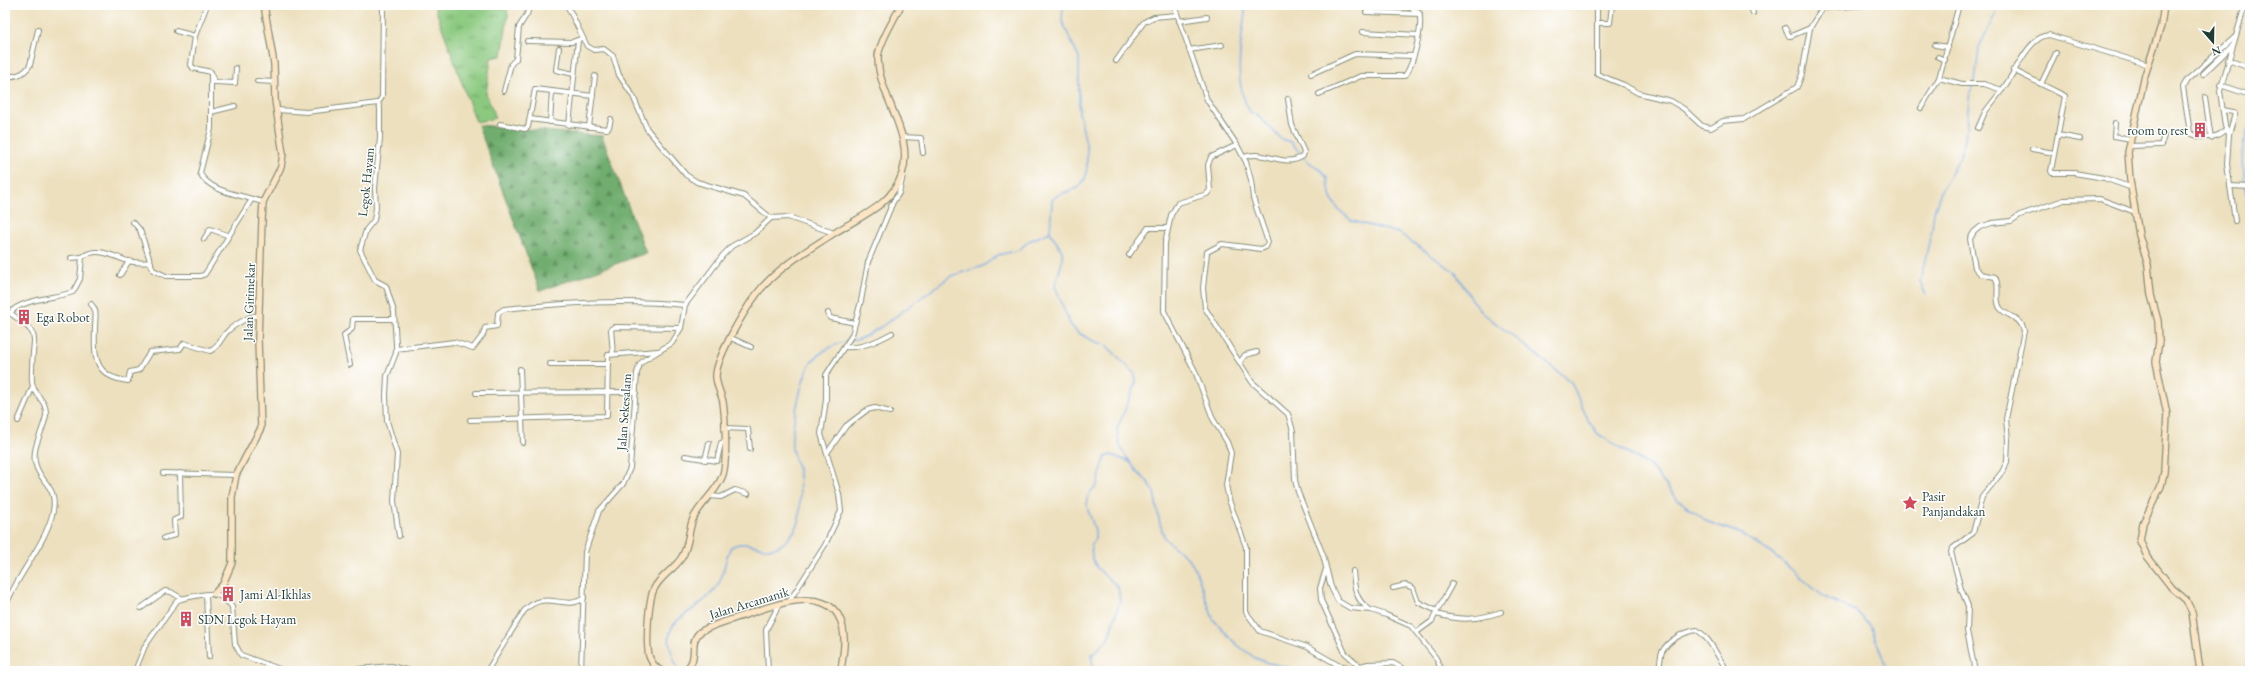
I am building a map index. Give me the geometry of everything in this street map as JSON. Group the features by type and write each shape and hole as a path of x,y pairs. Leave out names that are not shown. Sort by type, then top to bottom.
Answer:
{"street":[{"path":"207,5 195,36 191,65 194,68 211,72"},
{"name":"Jalan Girimekar","path":"214,594 223,584 232,562 232,497 236,475 261,428 259,316 263,202 283,161 274,82 274,64 264,5"},
{"name":"Legok Hayam","path":"383,5 382,98 378,103 380,108 380,138 375,188 376,208 374,220 366,230 360,250 373,277 384,283 387,289 394,319 396,349 386,384 387,414 397,454 394,501 399,536"},
{"path":"504,91 511,64 516,59 519,27 527,14 530,5"},
{"path":"567,5 590,49 604,49 613,56 619,75 633,96 647,129 686,175 697,182 744,196 771,218 788,217 834,233"},
{"path":"790,600 825,545 841,511 839,494 830,471 827,453 821,434 826,400 826,375 833,361 845,347 855,324 868,262 893,202 899,193 904,160 902,137 881,75 878,59 901,5"},
{"path":"1174,5 1207,100 1244,157 1251,180 1255,205 1268,242 1266,247 1261,249 1222,244 1213,247 1207,252 1203,296 1205,308 1252,382 1288,414 1293,431 1295,480 1298,492 1326,568 1331,587 1338,601 1350,608 1371,610 1399,619 1417,632 1436,658 1441,669"},
{"path":"1403,5 1418,11 1420,14"},
{"path":"1597,5 1597,74 1624,85 1638,93 1671,101 1684,109 1706,128 1711,128 1723,121 1744,119 1797,87 1802,74 1810,28 1824,7 1865,5"},
{"path":"1597,23 1610,23 1612,5"},
{"path":"1750,5 1752,13"},
{"path":"1921,108 1939,78 1959,5"},
{"path":"2164,5 2162,26 2149,65 2129,146 2135,212 2158,321 2159,341 2156,362 2167,418 2161,486 2143,523 2140,544 2147,556 2172,588 2186,600 2192,612 2200,671"},
{"path":"2235,221 2227,164 2228,132 2223,110 2220,85 2245,5"},
{"path":"1366,12 1420,14"},
{"path":"1318,94 1361,76 1405,76 1419,35 1420,14"},
{"path":"1116,60 1144,22 1154,17 1177,15"},
{"path":"1179,22 1207,17"},
{"path":"1785,28 1789,36 1791,36 1810,28"},
{"path":"5,77 22,74 27,70 30,65 38,30"},
{"path":"176,31 195,36"},
{"path":"1362,32 1419,35"},
{"path":"1978,128 1985,112 2002,90 2013,70 2035,42 2044,35 2049,35 2073,44 2149,65"},
{"path":"527,42 578,40 583,37"},
{"path":"2228,132 2211,138 2192,134 2188,131 2183,87 2187,80 2235,37"},
{"path":"569,125 578,40"},
{"path":"1189,50 1222,44"},
{"path":"1935,45 1948,47"},
{"path":"2203,74 2232,46"},
{"path":"559,48 556,68 558,72 574,74"},
{"path":"2040,84 2056,53"},
{"path":"1311,74 1355,54 1413,56"},
{"path":"1938,58 1945,60"},
{"path":"2228,60 2250,68"},
{"path":"211,72 215,82 235,83 236,68"},
{"path":"2013,70 2064,96 2051,171 2052,173 2074,173 2104,178 2132,188"},
{"path":"211,72 211,129 200,173 203,180 231,194 263,202"},
{"path":"589,127 596,76"},
{"path":"1939,78 1962,84 1984,84 2002,90"},
{"path":"257,81 274,82"},
{"path":"2220,85 2250,95"},
{"path":"500,124 525,129 528,127 533,91 535,89 593,96"},
{"path":"550,122 552,91"},
{"path":"2205,97 2211,138"},
{"path":"1244,157 1250,155 1271,156 1289,162 1296,162 1303,156 1304,152 1292,125 1288,99"},
{"path":"277,110 307,112 378,103"},
{"path":"211,112 235,106"},
{"path":"2223,110 2235,113 2228,132"},
{"path":"530,119 607,129 611,119"},
{"path":"2115,123 2114,136 2131,139"},
{"path":"2058,135 2080,138"},
{"path":"2129,146 2161,145 2164,136"},
{"path":"902,137 921,138 923,153"},
{"path":"1237,145 1211,157 1208,165 1210,190 1207,194 1178,203 1174,208 1167,228 1164,311 1195,371 1213,419 1227,442 1231,453 1226,485 1229,500 1246,547 1246,612 1260,631 1307,647 1338,665 1353,668 1388,663 1396,664 1402,668"},
{"path":"2032,149 2054,153"},
{"path":"661,671 654,669 649,652 651,598 654,588 682,558 691,525 708,496 722,478 725,469 722,400 716,375 717,364 755,297 767,281 778,271 888,198 903,173"},
{"path":"2230,186 2250,187"},
{"path":"133,222 140,230 153,270 166,276 203,276 227,235 252,199"},
{"path":"1976,671 1967,631 1968,606 1961,589 1951,552 1953,548 1973,533 1982,497 2002,472 2007,462 2008,440 2006,419 2024,331 2021,322 2017,318 2006,313 1999,305 1995,277 1981,274 1975,268 1970,239 1974,232 1980,227 1992,223 2011,221 2020,215 2064,200 2100,199 2135,212"},
{"name":"Jalan Sekesalam","path":"581,671 585,552 597,514 602,506 622,484 630,468 637,373 640,364 672,343 681,328 685,305 723,254 732,246 755,232 771,218"},
{"path":"1129,255 1148,228 1167,228"},
{"path":"204,239 210,229 227,235"},
{"path":"71,258 82,257 100,251 129,261 151,262"},
{"path":"18,421 32,386 35,335 29,326 8,312 23,304 73,292 80,279 82,257"},
{"path":"120,275 129,261"},
{"path":"396,349 454,342 473,348 483,335 485,328 497,326 498,313 504,309 551,304 612,302 685,305"},
{"path":"91,304 96,311 96,353 101,370 110,378 128,381 130,372 139,370 150,352 180,349 184,343 210,351 218,345 228,331 247,317 259,316"},
{"path":"828,313 830,318 855,324"},
{"path":"350,364 344,335 352,329 353,319 394,319"},
{"path":"613,354 611,329 614,327 681,328"},
{"path":"845,347 858,347 880,340 892,333"},
{"path":"731,338 751,347"},
{"path":"470,420 607,416 608,355 660,351"},
{"path":"1240,362 1245,355 1257,352"},
{"path":"550,364 608,364"},
{"path":"520,369 523,443"},
{"path":"5,608 10,595 46,529 55,501 53,491 39,473 35,462 36,448 46,416 46,409 32,386"},
{"path":"476,393 636,392"},
{"path":"827,453 846,426 867,410 875,408 890,412"},
{"path":"724,428 748,429 750,449"},
{"path":"685,456 717,461 721,443 724,442"},
{"path":"705,460 708,443"},
{"path":"164,472 236,475"},
{"path":"164,538 175,535 174,520 182,517 180,473"},
{"path":"708,496 721,497 735,490 748,494"},
{"path":"1326,568 1320,588 1321,600 1345,653 1361,667"},
{"path":"1353,571 1354,585 1359,600 1371,610"},
{"path":"1417,632 1432,621 1452,584"},
{"path":"1392,588 1406,585 1413,588 1418,602 1437,613 1457,619 1477,619 1501,612"},
{"path":"141,608 164,591 171,592 181,598 214,594 229,603 232,607 235,644 241,655 285,671"},
{"path":"206,596 209,657"},
{"path":"135,671 145,646 158,626 181,598"},
{"path":"487,671 524,611 532,603 544,600 578,601 584,598"},
{"name":"Jalan Arcamanik","path":"684,671 692,663 695,636 700,632 780,602 803,599 820,602 831,608 837,615 844,637 841,671"},
{"path":"768,671 766,630 780,602"},
{"path":"1659,671 1662,652 1677,637 1686,632 1697,630 1707,636 1715,653 1724,665 1723,671"},
{"path":"338,671 391,666 410,671"},
{"path":"1348,671 1353,668"}],"green space":[{"path":"434,5 506,5 508,15 502,56 491,58 486,94 496,118 476,122"},
{"path":"478,125 602,136 646,253 540,291"}],"waterway":[{"path":"1063,5 1062,21 1079,58 1079,112 1087,148 1087,166 1085,179 1078,188 1058,195 1052,200 1050,232 1062,251 1062,262 1055,286 1070,324 1077,332 1093,341 1106,345 1135,374 1136,383 1117,429 1120,446 1138,473 1148,482 1154,492 1160,524 1165,539 1190,560 1196,571 1213,619 1236,644 1255,658 1269,663 1305,671"},
{"path":"1246,5 1240,60 1241,88 1245,101 1251,113 1257,114 1281,139 1291,142 1306,160 1322,171 1327,178 1331,198 1338,209 1352,221 1399,233 1455,272 1471,298 1483,313 1571,382 1588,420 1598,434 1650,466 1678,500 1708,522 1742,534 1773,554 1824,597 1856,611 1870,625 1888,671"},
{"path":"1975,82 1979,47 2000,5"},
{"path":"1926,295 1920,282 1932,229 1934,212 1941,191 1960,156 1965,139 1970,92 1973,86"},
{"path":"2250,124 2246,135 2243,158 2250,218"},
{"path":"850,341 860,339 881,327 951,276 983,266 998,255 1019,250 1029,241 1050,232"},
{"path":"679,671 671,653 669,639 671,629 677,621 706,599 716,588 721,578 731,547 739,544 766,548 779,546 787,540 798,525 800,506 799,480 798,468 792,451 792,440 795,417 804,379 811,363 818,355 837,344 847,341"},
{"path":"1093,671 1092,655 1108,639 1120,601 1118,587 1098,569 1092,559 1091,545 1095,538 1095,530 1087,507 1087,499 1091,491 1097,486 1105,457 1111,455 1130,462"},
{"path":"2244,671 2248,660 2250,641"}],"place":[{"name":"room to rest","path":"2200,130"},
{"name":"Ega Robot","path":"24,317"},
{"name":"Pasir Panjandakan","path":"1910,503"},
{"name":"Jami Al-Ikhlas","path":"228,594"},
{"name":"SDN Legok Hayam","path":"186,619"}]}
